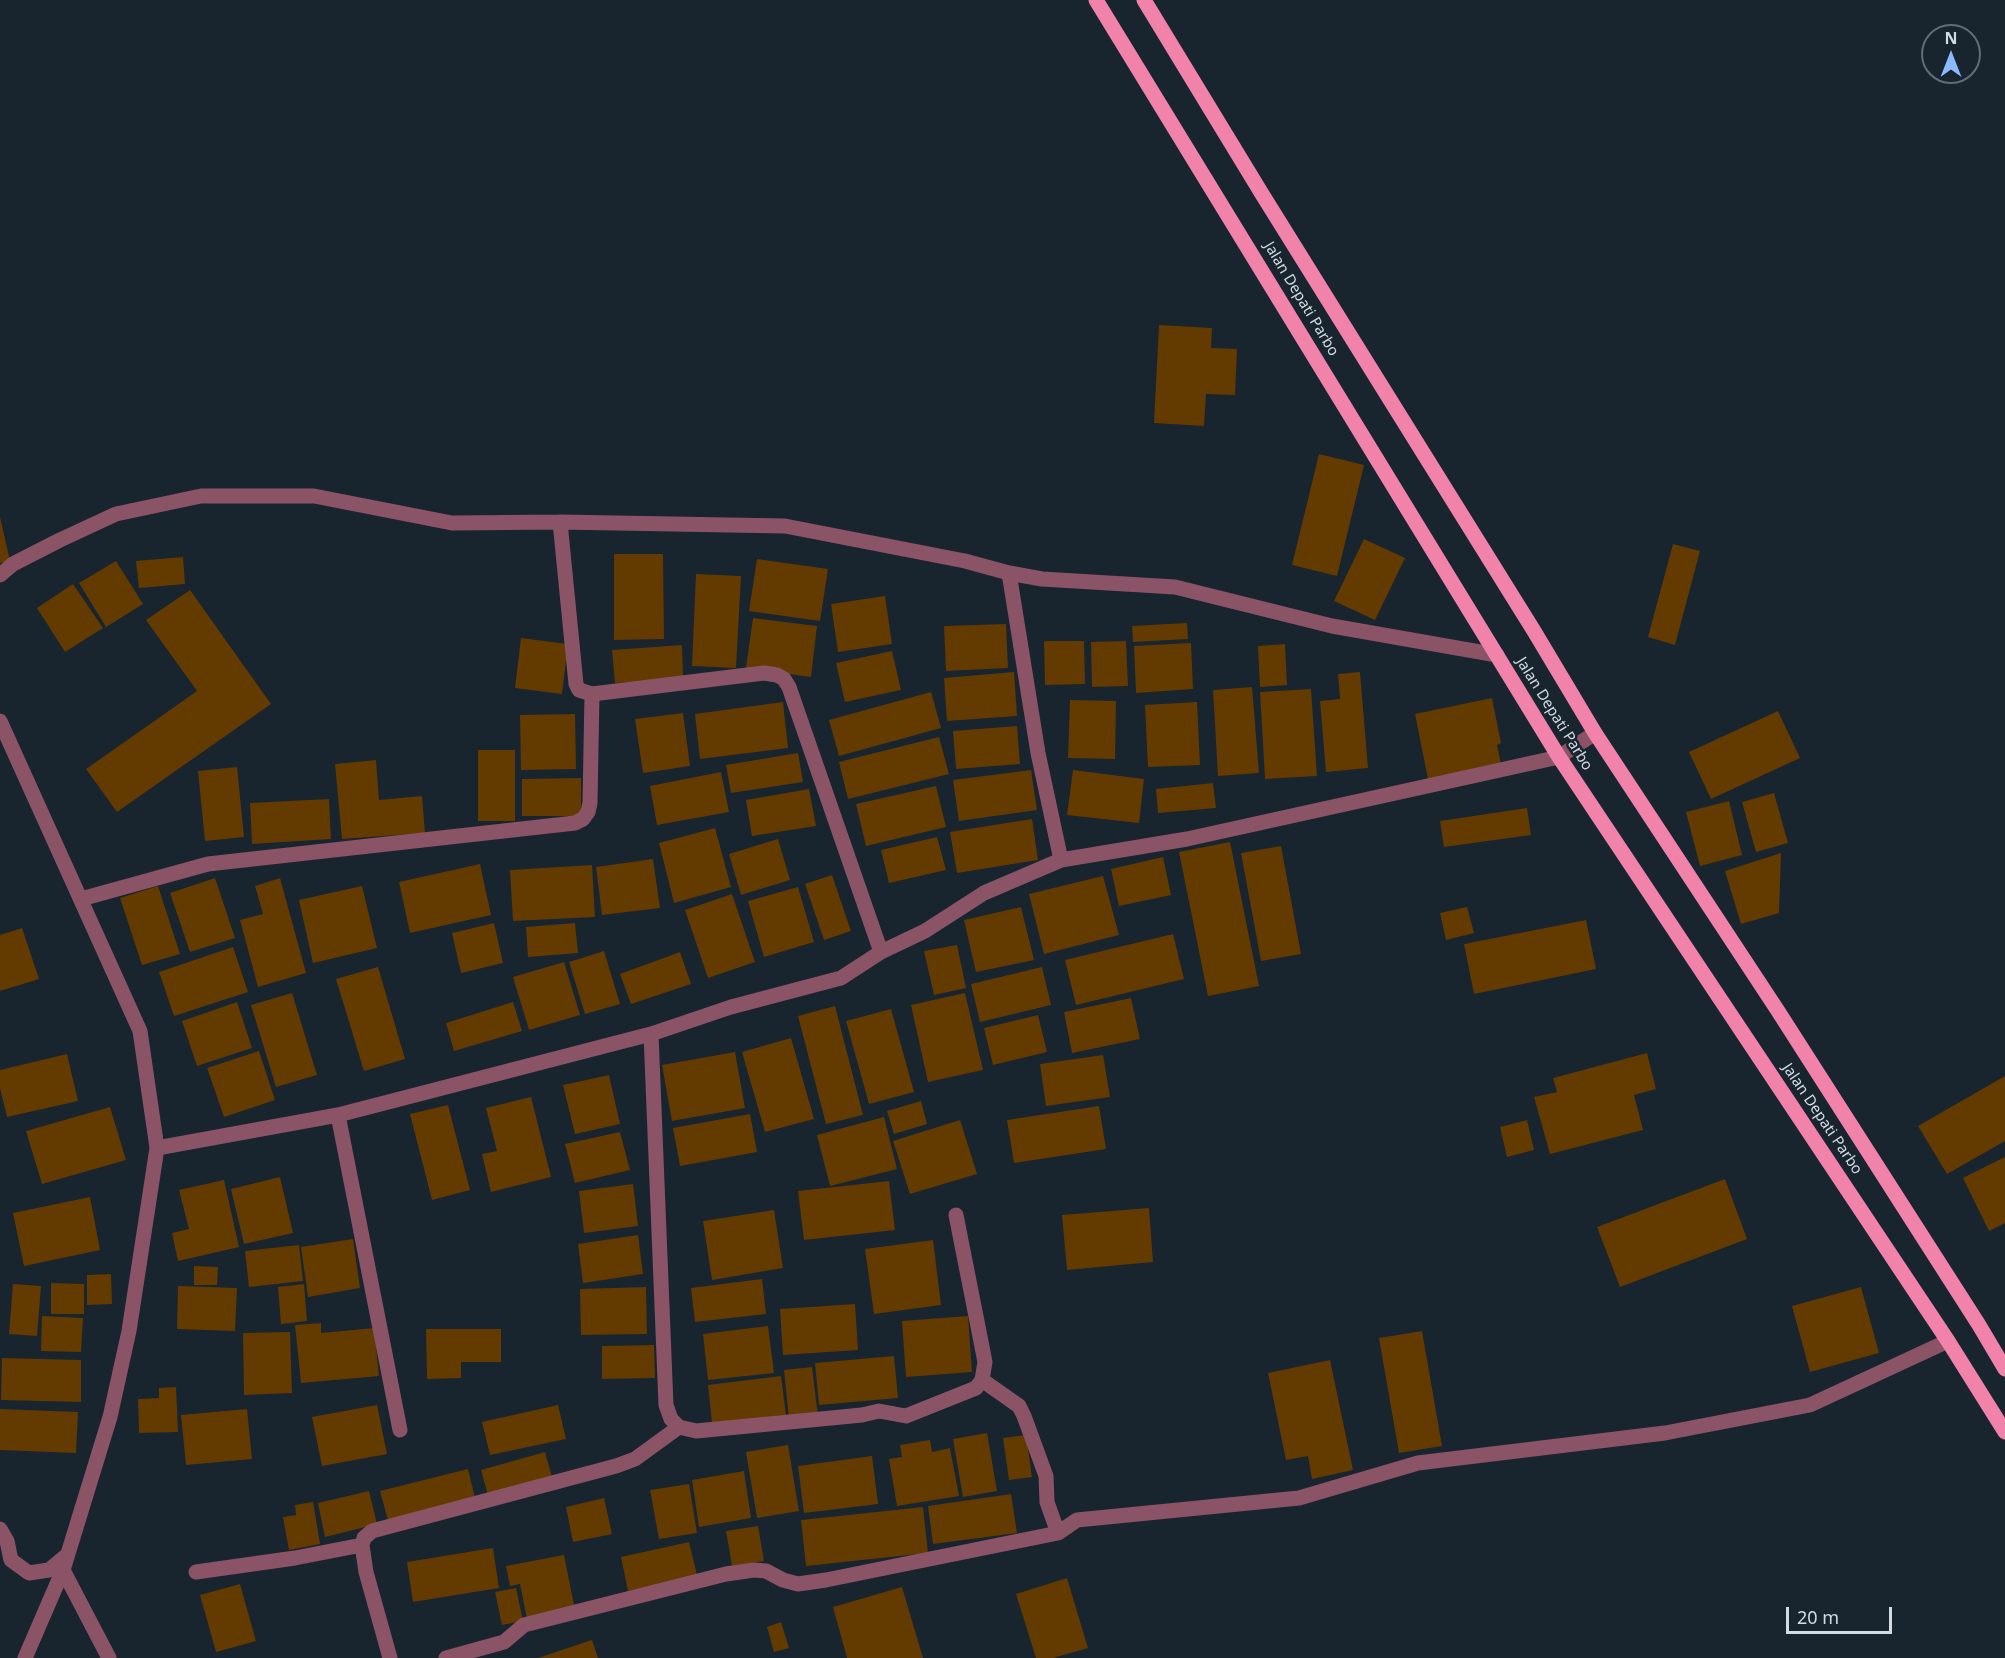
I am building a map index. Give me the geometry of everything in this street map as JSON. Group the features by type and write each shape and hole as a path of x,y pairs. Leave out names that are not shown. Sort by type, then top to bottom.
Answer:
{"main road":[{"name":"Jalan Depati Parbo","path":"1096,0 1559,757 1948,1341 2005,1432"},
{"name":"Jalan Depati Parbo","path":"1144,0 1262,195 1534,631 1595,734 1778,1011 2005,1369"}],"street":[{"path":"0,575 14,564 116,514 201,496 314,496 452,523 560,522 785,526 965,561 1042,579 1175,587 1332,626 1497,655"},
{"path":"560,522 576,684 579,690 592,694 764,673 777,675 784,680 789,687 881,952"},
{"path":"1009,573 1038,753 1061,860"},
{"path":"81,899 208,864 575,823 584,819 590,803 592,694"},
{"path":"0,722 141,1031 157,1148 129,1330 110,1418 65,1563 25,1658"},
{"path":"157,1148 338,1114 651,1034 731,1007 841,978 881,952 925,931 984,893 1061,860 1186,839 1559,757 1595,734"},
{"path":"651,1034 666,1405 671,1419 679,1427 696,1431 862,1415 879,1411 906,1416 976,1388 982,1380 985,1362 956,1215"},
{"path":"338,1114 400,1430"},
{"path":"446,1658 504,1642 524,1625 726,1574 754,1570 766,1571 783,1580 798,1584 811,1582 1058,1533 1077,1520 1299,1498 1418,1463 1665,1433 1810,1405 1948,1341"},
{"path":"982,1380 1019,1406 1024,1416 1046,1476 1047,1502 1058,1533"},
{"path":"390,1658 366,1572 362,1545 364,1538 372,1531 616,1466 635,1459 679,1427"},
{"path":"0,1529 7,1541 10,1560 29,1573 49,1570 65,1563"},
{"path":"196,1572 295,1558 362,1545"},
{"path":"65,1563 109,1658"}],"building":[{"path":"1159,325 1212,328 1211,348 1237,349 1235,395 1206,394 1204,426 1154,423"},
{"path":"1319,454 1364,465 1337,576 1292,565"},
{"path":"0,517 10,561 0,563"},
{"path":"1364,539 1405,558 1375,620 1334,601"},
{"path":"1673,544 1700,551 1675,645 1648,637"},
{"path":"614,554 663,554 664,639 614,640"},
{"path":"183,557 185,584 139,588 136,561"},
{"path":"757,559 828,569 820,621 749,611"},
{"path":"116,561 143,604 106,627 79,583"},
{"path":"696,574 741,576 736,668 692,666"},
{"path":"73,584 103,628 65,652 37,608"},
{"path":"190,590 271,704 117,812 86,769 197,691 146,620"},
{"path":"885,596 892,644 838,652 831,604"},
{"path":"753,618 817,626 811,677 746,668"},
{"path":"1187,623 1188,639 1133,642 1132,626"},
{"path":"1006,624 1008,668 946,671 944,626"},
{"path":"521,638 568,644 562,694 515,688"},
{"path":"1044,641 1084,641 1085,684 1045,685"},
{"path":"1126,641 1128,686 1092,687 1091,642"},
{"path":"1191,643 1193,689 1136,693 1134,646"},
{"path":"1285,644 1287,685 1260,687 1258,646"},
{"path":"682,645 683,678 615,683 612,650"},
{"path":"892,651 901,690 845,702 836,663"},
{"path":"1014,672 1017,716 947,721 944,678"},
{"path":"1360,672 1368,768 1326,772 1320,701 1340,699 1338,674"},
{"path":"1252,687 1259,773 1218,776 1213,690"},
{"path":"1311,689 1317,776 1265,779 1260,692"},
{"path":"931,692 941,728 839,756 829,720"},
{"path":"1492,698 1501,743 1497,745 1501,764 1428,779 1415,714"},
{"path":"1070,700 1116,701 1115,759 1068,758"},
{"path":"783,702 788,748 700,759 695,714"},
{"path":"1197,702 1200,765 1148,767 1145,705"},
{"path":"1778,711 1800,758 1711,799 1689,752"},
{"path":"683,713 690,766 643,773 635,719"},
{"path":"575,714 576,769 521,770 520,715"},
{"path":"1017,726 1020,764 956,769 953,731"},
{"path":"939,737 949,774 848,799 839,762"},
{"path":"478,750 515,750 515,821 478,821"},
{"path":"798,753 803,782 731,793 726,765"},
{"path":"376,760 379,800 422,796 425,833 342,839 335,764"},
{"path":"237,767 244,837 205,841 198,771"},
{"path":"1031,770 1037,810 959,821 953,780"},
{"path":"1073,770 1144,779 1139,823 1067,815"},
{"path":"721,772 729,812 657,825 650,786"},
{"path":"581,778 581,816 522,816 522,779"},
{"path":"1213,783 1216,808 1158,813 1156,789"},
{"path":"936,786 946,827 866,846 856,804"},
{"path":"809,789 816,826 752,836 746,800"},
{"path":"1774,793 1788,843 1756,852 1742,802"},
{"path":"329,799 331,839 252,844 250,803"},
{"path":"1729,801 1742,855 1700,866 1686,812"},
{"path":"1527,808 1531,835 1444,847 1440,821"},
{"path":"1032,819 1038,860 957,873 950,832"},
{"path":"715,828 731,887 674,903 659,843"},
{"path":"937,837 946,870 889,883 881,850"},
{"path":"778,839 790,880 741,895 729,854"},
{"path":"1230,842 1259,986 1208,996 1179,852"},
{"path":"1281,846 1301,954 1261,961 1241,853"},
{"path":"1781,853 1779,913 1741,924 1725,871"},
{"path":"1163,857 1171,895 1119,906 1111,869"},
{"path":"653,859 660,908 602,915 596,867"},
{"path":"480,864 491,915 410,933 399,882"},
{"path":"592,865 595,917 513,921 510,870"},
{"path":"832,875 851,931 824,940 805,884"},
{"path":"1103,876 1119,935 1044,954 1029,894"},
{"path":"215,878 235,938 190,952 170,893"},
{"path":"280,878 306,973 258,987 240,920 263,914 255,886"},
{"path":"158,886 180,954 142,965 120,898"},
{"path":"362,886 377,948 313,963 299,900"},
{"path":"798,887 814,942 764,957 748,901"},
{"path":"732,894 755,962 708,978 685,910"},
{"path":"1021,907 1034,960 976,972 964,920"},
{"path":"1467,907 1474,933 1446,940 1440,913"},
{"path":"1586,920 1596,969 1474,994 1464,944"},
{"path":"494,923 503,963 461,973 452,933"},
{"path":"575,923 578,953 528,957 526,927"},
{"path":"22,928 39,979 0,991 0,935"},
{"path":"1173,934 1184,979 1076,1005 1065,960"},
{"path":"957,945 966,988 934,995 924,951"},
{"path":"233,947 248,992 174,1016 159,972"},
{"path":"604,951 620,1004 585,1014 569,962"},
{"path":"680,952 691,984 631,1004 620,974"},
{"path":"564,962 580,1015 529,1030 513,977"},
{"path":"378,967 405,1059 364,1071 336,979"},
{"path":"1042,967 1051,1005 980,1022 971,984"},
{"path":"292,993 317,1075 276,1087 251,1005"},
{"path":"965,993 983,1070 928,1082 911,1005"},
{"path":"1131,998 1140,1039 1072,1053 1064,1012"},
{"path":"237,1002 252,1048 197,1066 182,1021"},
{"path":"513,1002 522,1031 454,1051 446,1023"},
{"path":"835,1006 863,1115 826,1124 798,1016"},
{"path":"891,1009 914,1092 869,1104 846,1021"},
{"path":"1038,1015 1047,1052 993,1065 984,1028"},
{"path":"791,1038 814,1119 765,1132 742,1052"},
{"path":"259,1051 275,1100 224,1117 207,1068"},
{"path":"735,1052 745,1108 672,1121 662,1065"},
{"path":"1647,1053 1656,1089 1634,1095 1643,1130 1550,1154 1534,1097 1557,1092 1553,1078"},
{"path":"67,1054 78,1101 7,1117 0,1088 0,1070"},
{"path":"1103,1055 1110,1097 1046,1106 1040,1064"},
{"path":"609,1075 620,1124 575,1134 563,1085"},
{"path":"2005,1076 2005,1141 1947,1174 1918,1126"},
{"path":"531,1097 551,1177 491,1192 482,1154 497,1151 486,1108"},
{"path":"921,1101 927,1124 894,1134 887,1111"},
{"path":"448,1105 470,1190 432,1200 410,1114"},
{"path":"1099,1106 1106,1149 1014,1163 1007,1120"},
{"path":"110,1107 126,1160 42,1184 26,1131"},
{"path":"750,1114 757,1152 680,1166 673,1128"},
{"path":"884,1117 897,1169 830,1186 817,1135"},
{"path":"960,1120 977,1174 910,1194 893,1141"},
{"path":"1527,1120 1534,1150 1507,1157 1500,1127"},
{"path":"620,1132 630,1170 575,1183 565,1144"},
{"path":"2005,1157 2005,1223 1989,1231 1963,1178"},
{"path":"280,1177 293,1233 244,1244 231,1189"},
{"path":"1725,1179 1747,1239 1620,1287 1597,1227"},
{"path":"224,1180 239,1247 178,1261 172,1233 189,1229 179,1190"},
{"path":"889,1181 895,1230 804,1240 798,1191"},
{"path":"633,1184 638,1226 584,1233 579,1191"},
{"path":"90,1197 100,1250 24,1266 13,1213"},
{"path":"1149,1208 1153,1262 1067,1270 1062,1215"},
{"path":"774,1210 783,1268 712,1280 703,1221"},
{"path":"638,1235 643,1274 583,1283 578,1244"},
{"path":"353,1239 360,1288 308,1297 301,1247"},
{"path":"933,1240 941,1305 874,1314 865,1249"},
{"path":"299,1245 303,1281 249,1287 245,1251"},
{"path":"194,1266 218,1267 217,1285 194,1285"},
{"path":"111,1274 112,1304 87,1305 87,1275"},
{"path":"762,1279 766,1314 695,1322 691,1288"},
{"path":"51,1283 84,1284 84,1314 51,1314"},
{"path":"13,1284 41,1286 37,1336 9,1334"},
{"path":"304,1284 307,1321 281,1324 278,1287"},
{"path":"178,1286 237,1288 235,1331 177,1329"},
{"path":"646,1287 647,1334 581,1335 580,1289"},
{"path":"1861,1287 1879,1353 1810,1372 1792,1306"},
{"path":"855,1304 858,1350 783,1355 780,1309"},
{"path":"42,1316 83,1318 81,1352 41,1351"},
{"path":"968,1316 972,1372 906,1377 902,1321"},
{"path":"321,1323 321,1333 374,1328 379,1376 301,1383 295,1325"},
{"path":"768,1326 774,1373 708,1380 703,1334"},
{"path":"426,1329 501,1329 501,1362 461,1362 461,1378 427,1379"},
{"path":"1422,1331 1442,1446 1399,1453 1379,1338"},
{"path":"290,1332 292,1393 244,1395 243,1333"},
{"path":"654,1345 655,1378 602,1379 602,1346"},
{"path":"894,1356 898,1398 819,1405 815,1363"},
{"path":"2,1358 81,1360 81,1402 1,1400"},
{"path":"1330,1360 1353,1470 1312,1479 1308,1456 1286,1460 1268,1373"},
{"path":"812,1367 818,1416 789,1419 784,1370"},
{"path":"781,1376 786,1415 712,1423 708,1385"},
{"path":"176,1387 178,1432 139,1433 138,1399 159,1398 159,1388"},
{"path":"377,1405 387,1454 322,1466 312,1417"},
{"path":"558,1405 566,1439 490,1455 482,1422"},
{"path":"0,1409 78,1412 76,1453 0,1450"},
{"path":"247,1409 252,1459 186,1465 181,1415"},
{"path":"987,1433 997,1491 963,1497 953,1439"},
{"path":"1026,1435 1032,1477 1009,1480 1003,1438"},
{"path":"930,1440 932,1452 950,1448 959,1496 897,1506 889,1459 902,1457 900,1445"},
{"path":"788,1445 799,1511 757,1518 746,1452"},
{"path":"545,1452 553,1481 489,1499 481,1470"},
{"path":"872,1456 878,1504 804,1513 798,1466"},
{"path":"468,1469 476,1502 389,1524 380,1491"},
{"path":"744,1471 751,1518 699,1527 692,1480"},
{"path":"689,1484 697,1533 659,1539 650,1490"},
{"path":"369,1491 377,1524 325,1537 318,1503"},
{"path":"1011,1494 1017,1533 933,1544 928,1506"},
{"path":"604,1498 612,1534 573,1542 566,1507"},
{"path":"313,1502 320,1544 289,1550 283,1517 296,1515 295,1505"},
{"path":"923,1507 928,1553 806,1566 801,1520"},
{"path":"758,1526 764,1561 732,1566 726,1531"},
{"path":"689,1542 697,1575 628,1591 621,1557"},
{"path":"493,1548 499,1588 413,1602 407,1562"},
{"path":"564,1555 575,1610 527,1619 520,1584 510,1586 506,1566"},
{"path":"1067,1578 1088,1648 1053,1658 1036,1658 1016,1594"},
{"path":"240,1584 256,1641 216,1652 200,1595"},
{"path":"902,1587 923,1658 847,1658 833,1607"},
{"path":"516,1588 523,1621 502,1625 495,1592"},
{"path":"781,1622 789,1648 774,1652 767,1627"},
{"path":"592,1640 598,1658 538,1658"}]}
